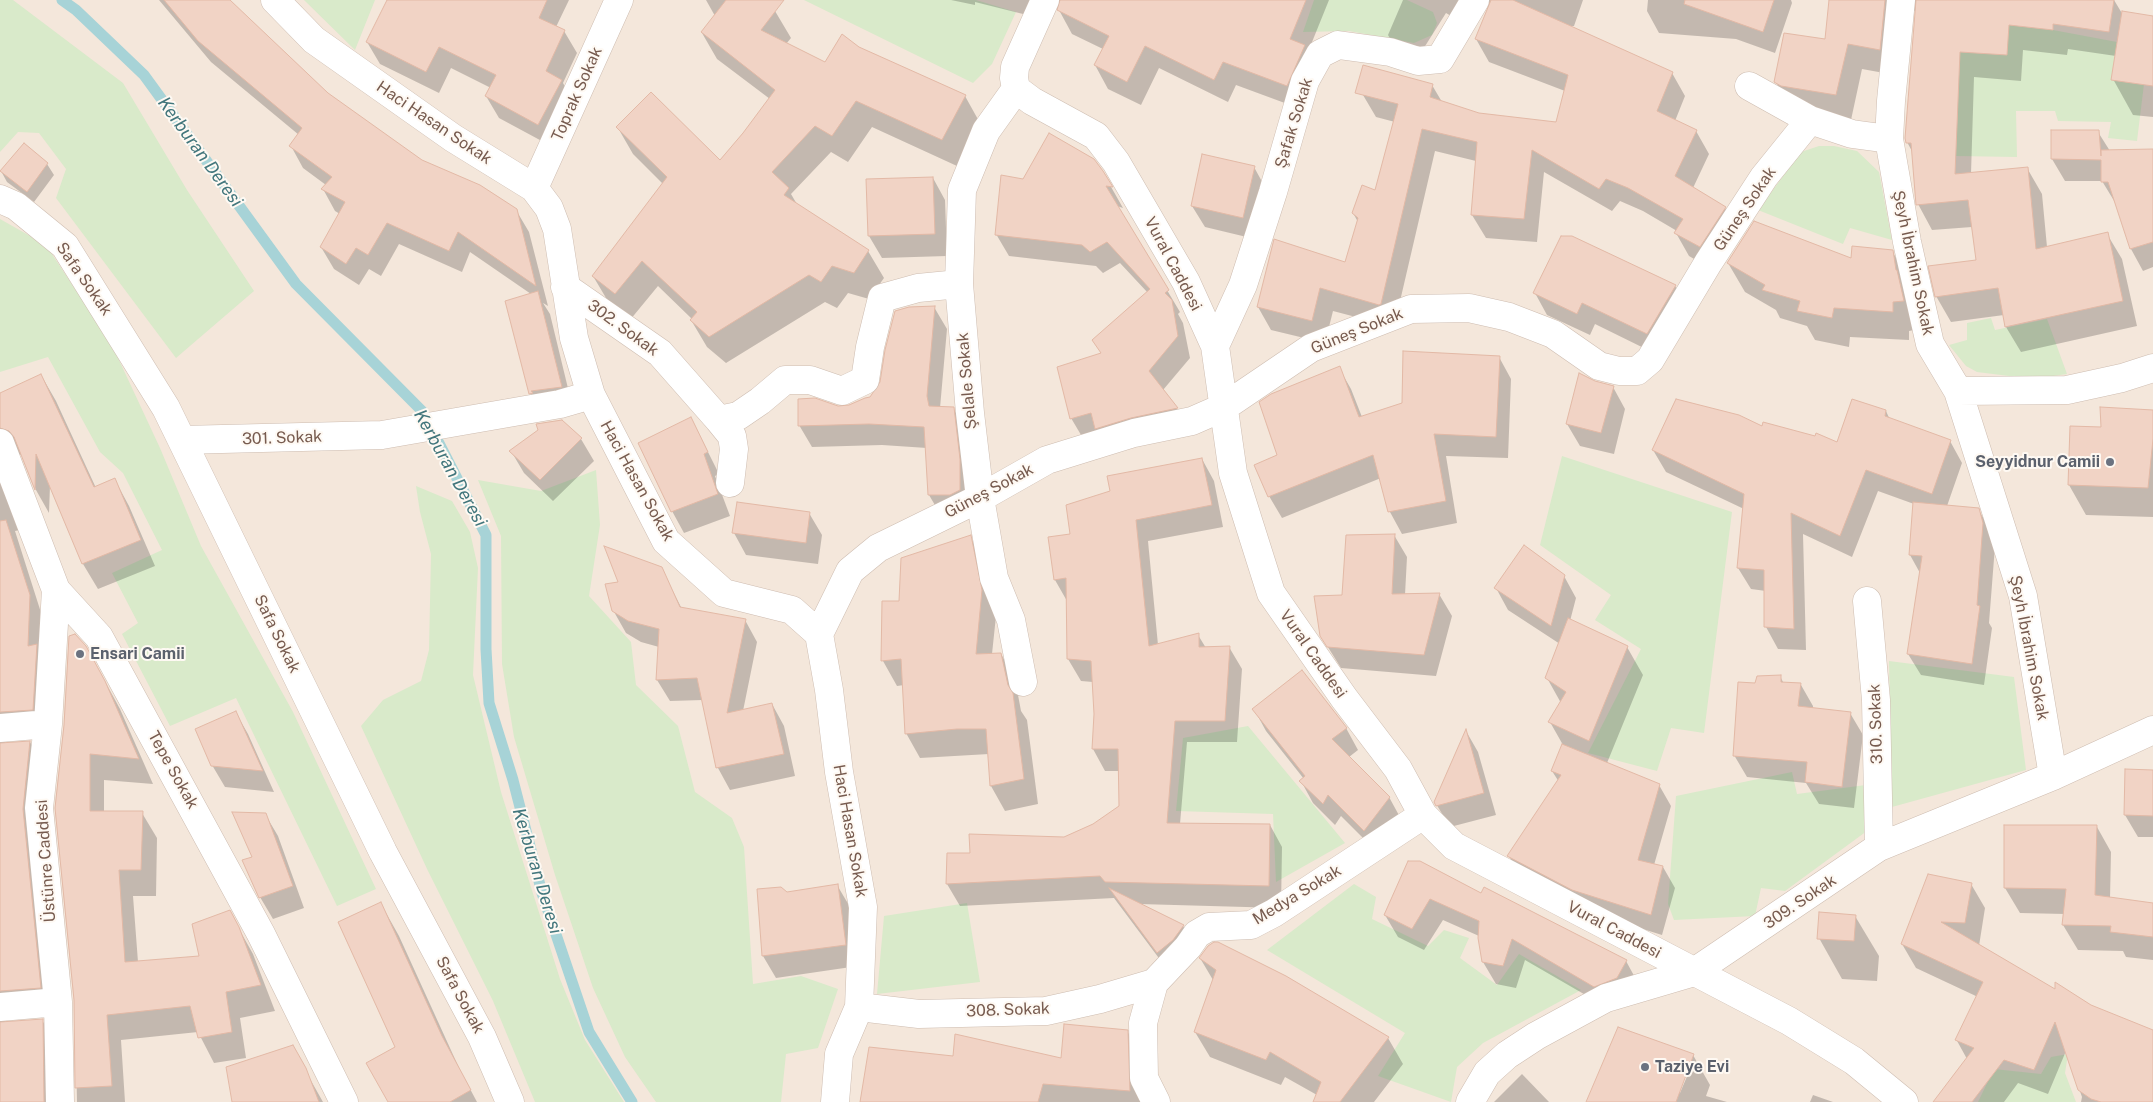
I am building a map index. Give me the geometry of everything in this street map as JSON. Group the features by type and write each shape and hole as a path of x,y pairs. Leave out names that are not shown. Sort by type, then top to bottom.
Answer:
{"street":[{"name":"Haci Hasan Sokak","path":"275,0 314,40 453,138 534,188 549,208 557,229 574,338 591,395 666,541 724,593 792,610 819,634 829,690 839,772 863,907 859,1006 839,1054 835,1102"},
{"name":"Toprak Sokak","path":"534,188 619,0"},
{"path":"1016,89 1015,67 1045,0"},
{"name":"Şafak Sokak","path":"1215,346 1243,285 1273,192 1305,81 1320,54 1338,45 1390,52 1418,61 1440,59 1475,0"},
{"name":"Şeyh İbrahim Sokak","path":"1902,0 1889,139 1907,242 1930,344 1958,391 2023,596 2053,776"},
{"path":"1749,86 1810,120 1852,134 1889,139"},
{"name":"Şelale Sokak","path":"1016,89 986,131 962,190 959,284 970,413 980,498 994,578 1011,620 1023,682"},
{"name":"Vural Caddesi","path":"1016,89 1032,101 1096,136 1116,162 1186,282 1215,346 1233,473 1271,593 1344,698 1398,770 1423,815 1454,846 1797,1026 1854,1061 1904,1102"},
{"name":"Güneş Sokak","path":"819,634 850,571 878,548 980,498 1046,460 1134,433 1192,421 1224,407 1311,348 1411,309 1469,308 1510,317 1553,334 1599,366 1619,371 1637,371 1650,360 1708,263 1764,177 1810,120"},
{"name":"Safa Sokak","path":"0,199 16,206 65,246 166,408 383,852 482,1037 510,1102"},
{"path":"719,420 738,416 785,380 810,380 842,391 865,380 870,347 882,298 918,288 959,284"},
{"name":"302. Sokak","path":"565,286 660,353 719,420 732,436 734,449 730,483"},
{"path":"1958,391 2067,390 2122,378 2153,368"},
{"name":"301. Sokak","path":"182,440 382,434 457,423 560,404 591,395"},
{"name":"Tepe Sokak","path":"0,443 56,590 99,637 261,934 344,1102"},
{"name":"Üstünre Caddesi","path":"56,590 48,724 39,808 58,1002 60,1102"},
{"name":"310. Sokak","path":"1867,601 1876,700 1879,847"},
{"path":"0,728 48,724"},
{"name":"309. Sokak","path":"1470,1102 1487,1072 1536,1036 1606,998 1694,972 1879,847 2053,776 2153,730"},
{"name":"Medya Sokak","path":"1156,1102 1144,1078 1143,1023 1154,983 1188,947 1197,934 1209,928 1251,925 1274,913 1423,815"},
{"name":"308. Sokak","path":"859,1006 919,1014 1046,1011 1100,999 1154,983"},
{"path":"0,1007 58,1002"}],"shaded area":[{"path":"0,0 2153,0 2153,1102 0,1102"}],"green space":[{"path":"0,0 13,0 123,83 187,190 254,291 176,358 56,198 66,169 39,133 18,132 0,152"},
{"path":"304,0 375,0 355,50"},
{"path":"804,0 976,0 1016,12 992,64 973,83"},
{"path":"1314,0 1407,0 1433,12 1437,23 1432,35 1414,43 1349,31 1303,32"},
{"path":"2009,25 2053,30 2117,42 2144,84 2137,141 2108,138 2111,122 2058,121 2055,111 2016,111 2017,157 1956,156 1960,52 2006,55"},
{"path":"1819,146 1834,146 1857,151 1879,172 1892,240 1850,228 1843,244 1758,210 1801,152"},
{"path":"0,219 46,245 112,345 160,448 201,546 293,712 376,889 337,906 236,698 170,726 122,634 138,623 112,573 162,550 123,473 100,452 48,357 0,372"},
{"path":"1991,318 1995,330 2047,319 2067,374 2033,379 1977,372 1966,366 1949,345 1967,340 1967,323"},
{"path":"1562,456 1732,512 1704,733 1671,728 1657,771 1588,753 1641,649 1595,620 1611,595 1540,545"},
{"path":"596,470 600,525 589,596 631,642 636,685 678,726 695,792 732,818 744,847 753,984 801,976 838,989 818,1048 786,1054 781,1102 656,1102 625,1057 593,988 555,875 514,737 502,664 501,536 478,480 541,491"},
{"path":"416,486 452,501 470,532 478,568 473,675 501,792 560,979 585,1040 624,1102 535,1102 493,1001 428,871 361,726 383,700 421,681 429,650 431,554 420,512"},
{"path":"1889,661 2014,677 2026,770 1892,807"},
{"path":"1248,726 1345,843 1276,882 1273,814 1176,811 1183,738"},
{"path":"1792,772 1797,794 1866,785 1871,828 1785,891 1761,888 1755,916 1674,920 1668,904 1676,796"},
{"path":"1354,884 1376,897 1372,919 1428,946 1444,930 1469,938 1460,958 1497,985 1519,954 1581,990 1483,1043 1457,1067 1451,1102 1378,1076 1405,1033 1267,950"},
{"path":"967,903 980,982 877,994 884,916"},
{"path":"2068,1054 2065,1073 2076,1102 1978,1102 1994,1069 2041,1074 2051,1057"}],"building":[{"path":"164,0 230,0 328,93 422,160 480,185 517,209 536,286 458,232 449,251 387,223 368,255 356,248 346,264 320,247 345,202 321,189 332,177 289,146 302,128 198,41"},
{"path":"387,0 547,0 539,18 565,30 546,71 562,80 538,125 485,96 496,75 439,47 426,72 366,42"},
{"path":"726,0 784,0 761,30 825,62 842,34 859,47 966,95 942,140 856,101 832,136 815,126 772,172 789,188 784,195 869,250 854,273 832,266 821,282 809,275 709,337 690,320 697,312 642,261 615,294 592,276 667,177 616,127 651,92 720,160 775,90 701,32"},
{"path":"1060,0 1306,0 1290,39 1305,45 1287,86 1223,62 1214,80 1145,46 1127,82 1094,65 1109,36 1057,10"},
{"path":"1491,0 1513,0 1673,72 1657,111 1697,130 1675,176 1726,207 1700,247 1674,233 1683,219 1628,188 1606,179 1599,189 1532,150 1524,219 1471,215 1477,142 1422,129 1381,304 1320,288 1312,321 1257,307 1274,239 1345,262 1358,218 1352,213 1362,185 1375,190 1398,104 1355,93 1363,65 1433,84 1430,97 1479,113 1556,122 1568,75 1475,39"},
{"path":"1685,0 1774,0 1763,32 1684,4"},
{"path":"1829,0 1885,0 1880,50 1848,44 1836,95 1781,86 1774,82 1784,33 1825,39"},
{"path":"1916,0 2114,0 2109,32 2053,24 2053,30 2009,25 2007,55 1960,52 1955,174 2028,167 2036,249 2108,232 2123,301 2005,327 1998,288 1935,297 1928,266 1976,260 1968,200 1916,205 1911,143 1906,143 1905,138"},
{"path":"2122,11 2153,16 2153,86 2111,80"},
{"path":"2051,130 2099,130 2101,156 2101,150 2153,149 2153,242 2130,249 2108,182 2101,182 2101,160 2051,159"},
{"path":"1049,133 1094,159 1113,187 1106,186 1169,290 1165,293 1172,300 1178,336 1149,371 1178,408 1131,418 1095,429 1091,413 1070,419 1057,367 1101,353 1092,340 1150,289 1107,242 1090,252 1082,245 995,235 1001,175 1023,179"},
{"path":"24,143 48,163 27,192 0,171"},
{"path":"1202,154 1255,166 1243,218 1191,206"},
{"path":"933,177 935,234 868,236 866,179"},
{"path":"1754,221 1851,258 1852,246 1893,250 1904,301 1893,302 1893,312 1834,308 1832,318 1797,311 1800,301 1762,290 1765,285 1727,263"},
{"path":"1561,236 1572,236 1676,285 1647,334 1582,303 1577,314 1533,293"},
{"path":"538,291 562,387 531,391 533,393 529,394 505,301"},
{"path":"935,306 927,396 929,406 954,407 960,459 960,490 950,495 928,495 924,427 869,424 798,426 798,399 815,398 838,406 849,405 870,397 880,382 885,350 895,311 909,307"},
{"path":"1403,351 1500,356 1496,437 1434,434 1446,501 1388,512 1373,455 1268,497 1254,465 1277,455 1259,402 1271,394 1340,366 1359,417 1402,403"},
{"path":"1579,373 1595,381 1614,386 1601,433 1566,424"},
{"path":"41,374 94,487 115,478 141,540 82,564 36,454 35,490 14,437 9,431 0,428 0,393"},
{"path":"1676,399 1739,415 1762,426 1763,422 1815,436 1816,433 1837,442 1852,399 1886,410 1885,416 1951,440 1932,494 1866,470 1840,536 1791,513 1794,629 1764,627 1764,570 1737,568 1744,494 1652,450"},
{"name":"Seyyidnur Camii","path":"2100,407 2153,410 2153,439 2148,488 2068,485 2070,426 2101,427"},
{"path":"691,417 708,452 704,454 718,494 671,512 638,443"},
{"path":"562,420 582,438 540,480 509,451 538,430 536,424"},
{"path":"1202,458 1212,505 1136,520 1149,646 1199,633 1199,647 1230,646 1225,721 1175,721 1167,823 1270,824 1269,886 1105,882 1100,876 946,884 947,853 970,853 969,834 1064,837 1093,824 1119,806 1118,749 1092,749 1094,714 1091,661 1067,659 1066,578 1054,580 1048,537 1070,534 1066,505 1110,491 1107,476"},
{"path":"737,502 810,512 806,543 732,533"},
{"path":"1913,502 1979,508 1983,523 1977,605 1980,606 1972,664 1907,654 1922,556 1909,555"},
{"path":"6,520 30,595 28,646 37,644 33,710 0,712 0,521"},
{"path":"1395,534 1392,594 1440,593 1424,655 1327,647 1320,636 1314,596 1342,595 1346,535"},
{"path":"971,535 982,590 976,654 1001,653 1008,685 1013,693 1024,779 990,786 986,729 957,729 905,734 901,659 881,661 882,601 899,601 901,558"},
{"path":"1524,545 1565,575 1551,626 1494,588"},
{"path":"604,546 662,567 680,607 746,619 727,713 772,703 784,754 716,768 697,678 656,680 659,629 628,621 612,611 605,584 618,582"},
{"path":"1568,618 1628,646 1589,741 1548,722 1566,692 1545,678"},
{"path":"75,634 86,646 105,681 139,759 90,754 90,811 143,811 141,870 119,870 125,962 199,956 192,924 230,910 239,927 261,985 226,992 232,1032 198,1038 190,1006 107,1015 112,1086 75,1088 74,1000 55,808 64,725 69,636"},
{"path":"1302,670 1347,728 1332,739 1390,797 1364,831 1328,795 1323,804 1299,781 1305,776 1252,709"},
{"path":"1781,675 1781,682 1801,683 1798,706 1851,712 1842,787 1805,782 1807,762 1733,756 1738,682 1755,683 1757,676"},
{"path":"236,711 263,771 211,766 195,729"},
{"path":"1466,729 1484,793 1436,806 1434,802"},
{"path":"30,741 23,809 41,988 0,991 0,743"},
{"path":"1562,744 1660,784 1638,860 1663,866 1651,915 1572,890 1507,856 1561,775 1551,771"},
{"path":"2125,769 2153,770 2153,816 2124,815"},
{"path":"232,812 266,813 293,886 259,898 242,860 252,857"},
{"path":"2004,825 2097,825 2095,895 2153,903 2153,937 2110,932 2111,926 2062,925 2066,889 2004,888"},
{"path":"1408,861 1420,861 1481,893 1484,887 1627,960 1617,978 1594,987 1512,939 1503,966 1482,962 1478,938 1479,921 1430,899 1412,929 1384,915"},
{"path":"1928,874 1972,883 1965,923 1941,922 2055,989 2055,982 2091,1005 2153,1030 2153,1102 2101,1102 2091,1099 2078,1090 2055,1022 2034,1070 2004,1060 1972,1102 1933,1102 1974,1048 1955,1040 1983,982 1901,944"},
{"path":"838,884 846,945 762,956 757,889 781,887 787,892"},
{"path":"1109,888 1184,925 1173,940 1157,953"},
{"path":"381,902 442,1036 471,1090 450,1102 388,1102 366,1063 395,1047 338,922"},
{"path":"1819,912 1856,915 1854,941 1817,939"},
{"path":"1218,942 1286,976 1389,1037 1340,1102 1313,1102 1321,1082 1270,1052 1266,1060 1194,1032 1216,970 1199,958 1208,946"},
{"path":"43,1019 44,1102 0,1102 0,1022"},
{"path":"1064,1024 1128,1030 1130,1091 1043,1084 1038,1102 860,1102 869,1047 953,1056 955,1034 1061,1058"},
{"name":"Taziye Evi","path":"1618,1027 1694,1054 1676,1102 1586,1102"},
{"path":"293,1045 306,1068 319,1102 232,1102 226,1067"}],"waterway":[{"name":"Kerburan Deresi","path":"62,0 76,10 144,75 296,284 423,412 486,535 486,649 489,703 513,780 542,893 589,1032 632,1102"}],"place":[{"name":"Seyyidnur Camii","path":"2110,462"},
{"name":"Ensari Camii","path":"80,654"},
{"name":"Taziye Evi","path":"1645,1067"}]}
